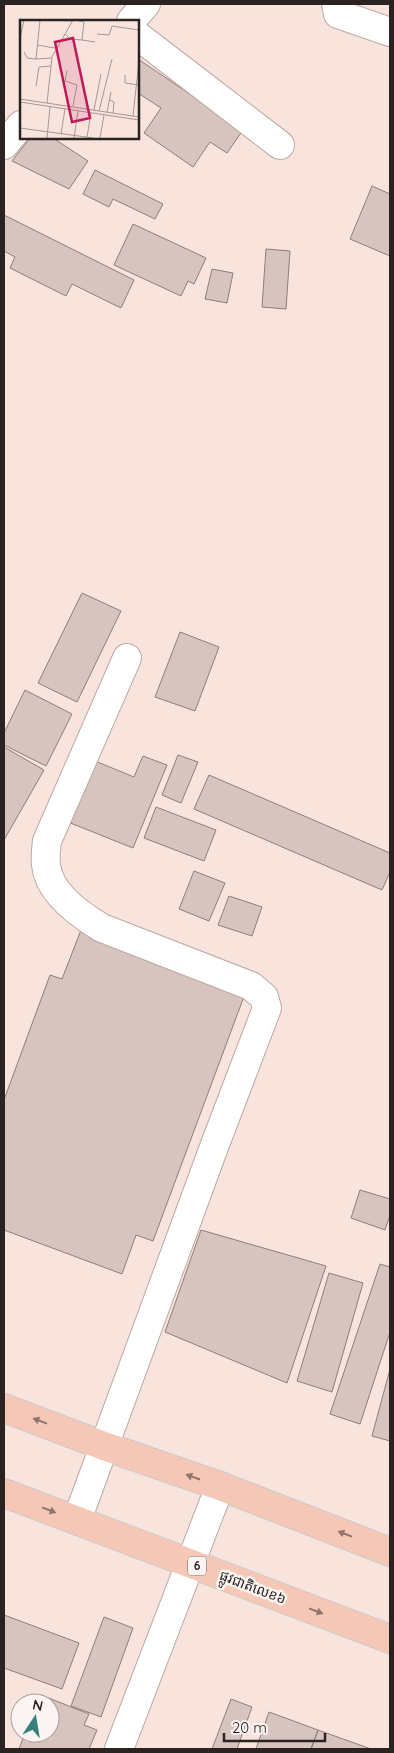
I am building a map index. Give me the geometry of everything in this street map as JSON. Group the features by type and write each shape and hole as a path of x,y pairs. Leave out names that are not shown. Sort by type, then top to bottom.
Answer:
{"main road":[{"path":"4,1408 104,1446 220,1486 390,1552"},
{"name":"ផ្លូវជាតិលេខ៦","path":"4,1493 390,1639"}],"street":[{"path":"132,20 146,4"},
{"path":"336,4 338,14 390,32"},
{"path":"139,37 280,144"},
{"path":"77,1520 210,1156 267,1008 264,997 251,986 95,924 82,916 50,881 46,866 47,841 126,658"},
{"path":"118,1749 220,1486"}],"building":[{"path":"139,60 243,130 227,153 210,142 193,167 144,133 161,108 139,94"},
{"path":"29,139 55,139 88,161 69,189 12,161"},
{"path":"95,170 163,204 155,219 113,199 109,207 83,194"},
{"path":"372,186 390,194 390,256 350,239"},
{"path":"4,215 134,280 121,308 72,284 66,296 10,268 15,257 4,251"},
{"path":"133,224 206,258 194,284 188,281 181,296 114,265"},
{"path":"266,249 290,251 286,309 262,307"},
{"path":"212,269 233,273 227,303 205,299"},
{"path":"82,593 121,611 77,702 38,683"},
{"path":"180,632 219,647 195,711 155,697"},
{"path":"25,690 72,714 46,766 4,745 4,733"},
{"path":"4,747 44,770 4,840"},
{"path":"178,755 198,762 181,803 162,795"},
{"path":"143,756 167,765 133,848 63,820 88,758 134,777"},
{"path":"209,775 390,853 390,872 382,890 194,809"},
{"path":"156,807 216,830 204,861 144,838"},
{"path":"194,871 225,883 209,921 179,909"},
{"path":"229,896 262,907 252,936 218,925"},
{"path":"81,930 246,991 153,1241 136,1235 122,1274 4,1230 4,1100 50,975 62,979"},
{"path":"360,1190 390,1199 390,1215 385,1230 351,1218"},
{"path":"201,1230 326,1266 287,1383 165,1332"},
{"path":"380,1264 390,1267 390,1332 360,1424 330,1414"},
{"path":"329,1273 363,1283 332,1392 297,1381"},
{"path":"390,1369 390,1441 372,1436"},
{"path":"4,1615 79,1643 62,1689 4,1668"},
{"path":"104,1617 133,1628 101,1717 71,1706"},
{"path":"231,1699 252,1707 237,1749 212,1749"},
{"path":"60,1703 89,1714 84,1725 97,1730 89,1749 19,1749 21,1743 60,1743"},
{"path":"269,1712 318,1730 311,1749 256,1749"},
{"path":"318,1730 371,1749 311,1749"}]}
